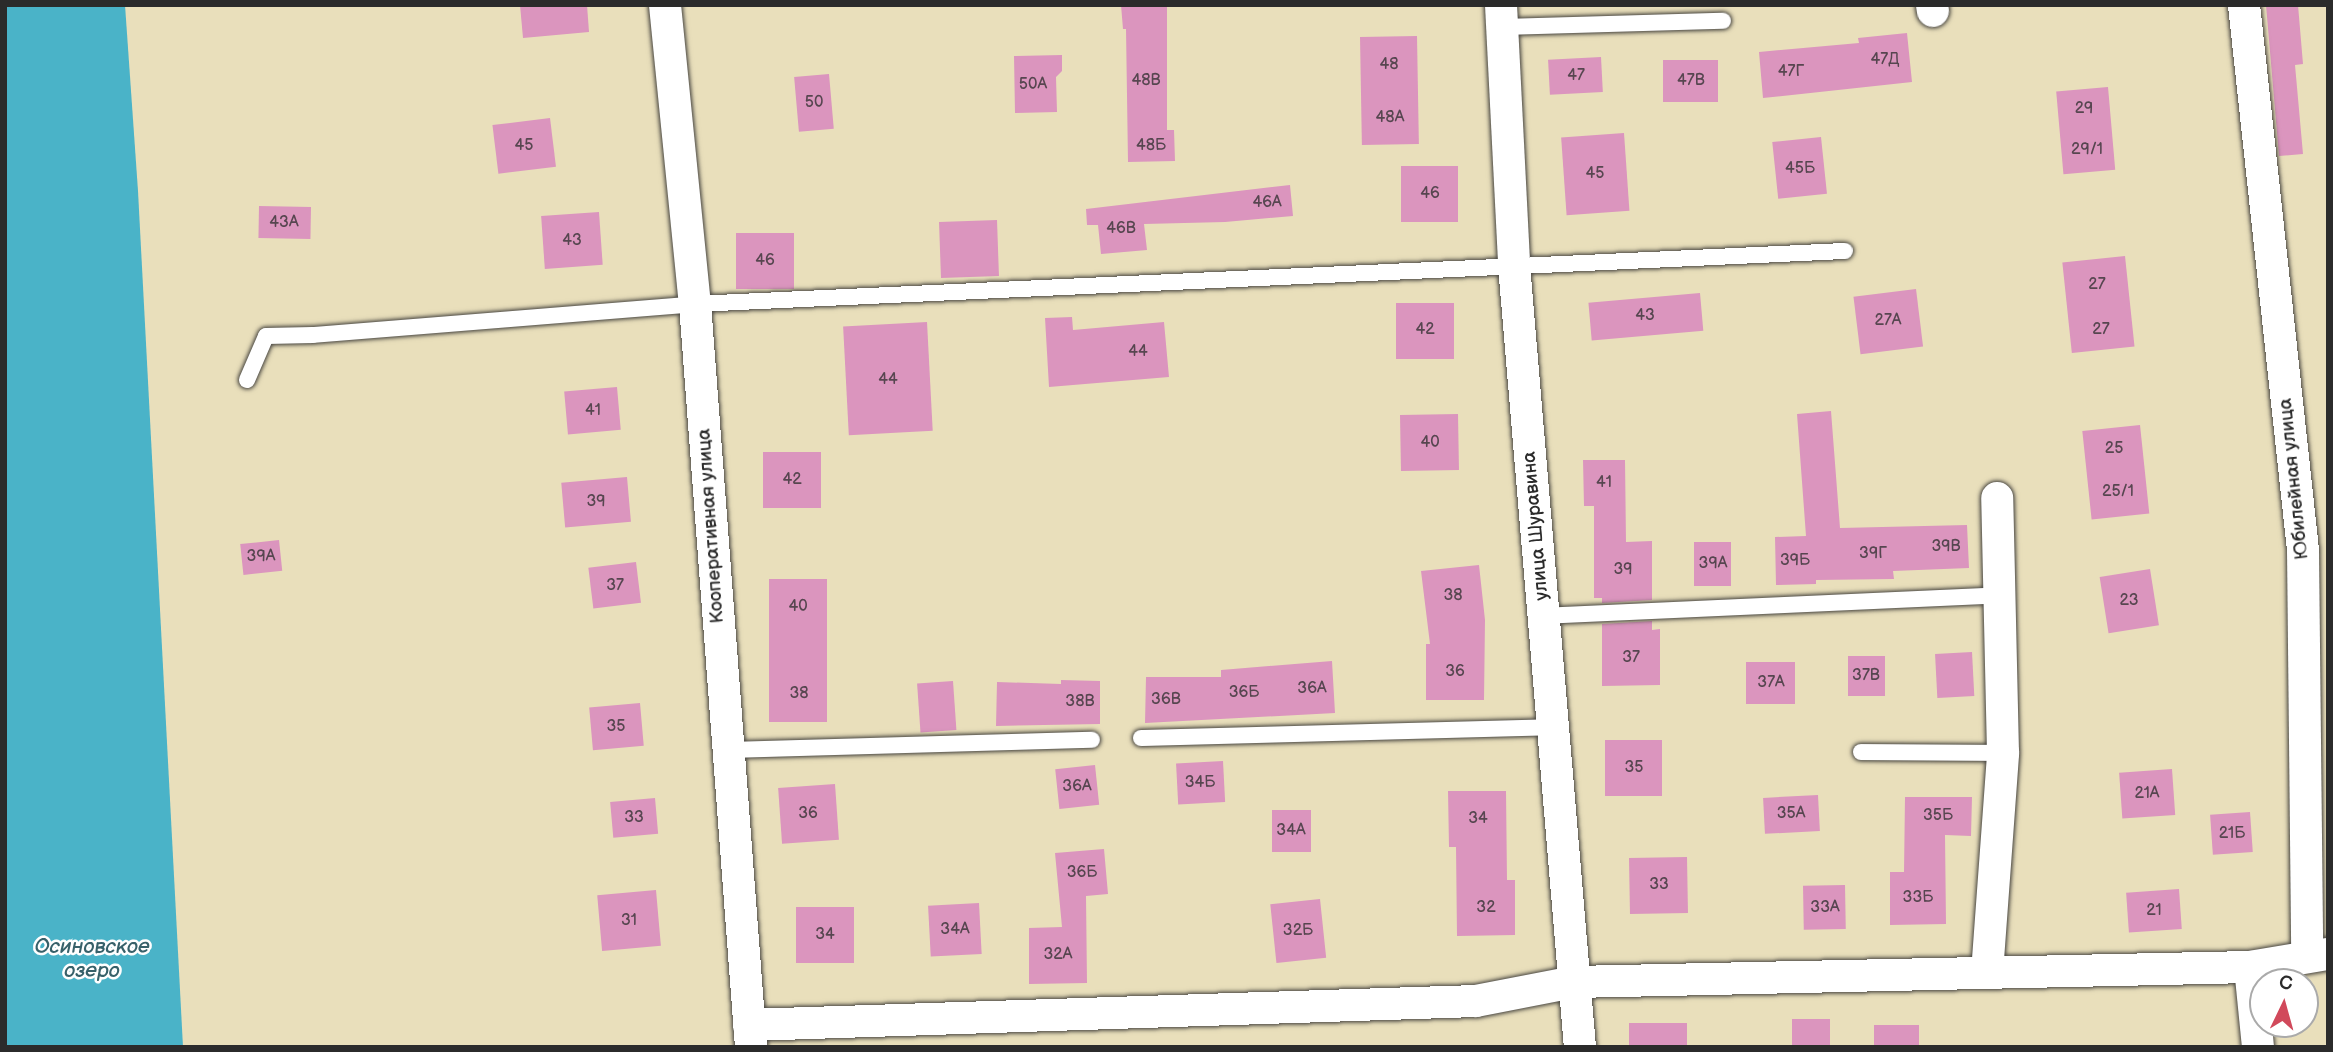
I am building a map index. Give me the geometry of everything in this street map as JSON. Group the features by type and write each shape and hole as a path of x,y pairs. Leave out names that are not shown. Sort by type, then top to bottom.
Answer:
{"street":[{"name":"Кооперативная улица","path":"664,5 695,304 750,1036"},
{"name":"Юбилейная улица","path":"2244,5 2302,550 2317,954"},
{"name":"улица Шуравина","path":"1501,16 1514,265 1580,1047"},
{"path":"1987,972 2003,753 1997,498"},
{"path":"750,1036 1476,1001 1574,982 2250,967 2317,954"},
{"path":"2250,967 2258,1047"}],"lane":[{"path":"1501,16 1723,21"},
{"path":"247,380 266,335 313,335 695,304 1845,251"},
{"path":"1543,616 1999,595"},
{"path":"1141,738 1552,727"},
{"path":"728,750 1092,740"},
{"path":"1861,752 2003,753"}],"water":[{"name":"Осиновское озеро","path":"5,5 125,5 138,191 183,1047 5,1047"}],"building":[{"path":"520,5 587,5 589,32 523,38"},
{"path":"1121,5 1167,5 1167,130 1174,130 1175,161 1128,162 1126,29 1123,29"},
{"path":"2266,5 2298,5 2303,64 2295,65 2303,154 2279,156"},
{"path":"1907,33 1912,82 1763,98 1759,52 1859,43 1858,38"},
{"path":"1417,36 1419,144 1362,145 1360,37"},
{"path":"1062,55 1062,71 1056,77 1057,112 1015,113 1014,56"},
{"path":"1601,57 1603,92 1550,95 1548,60"},
{"path":"1663,60 1718,60 1718,102 1663,102"},
{"path":"829,74 834,129 799,132 794,77"},
{"path":"2108,87 2115,170 2063,174 2056,92"},
{"path":"550,118 556,167 498,174 492,125"},
{"path":"1624,133 1629,211 1567,215 1561,137"},
{"path":"1821,137 1827,194 1778,199 1772,142"},
{"path":"1401,166 1458,166 1458,222 1401,222"},
{"path":"1290,185 1293,216 1225,222 1144,224 1147,250 1101,254 1098,225 1087,225 1086,209"},
{"path":"259,206 311,207 310,239 258,238"},
{"path":"599,212 603,265 545,269 541,216"},
{"path":"997,220 999,276 941,278 939,222"},
{"path":"736,233 794,233 794,289 736,289"},
{"path":"2125,256 2135,347 2072,353 2062,263"},
{"path":"1916,289 1923,347 1861,354 1853,297"},
{"path":"1700,293 1703,331 1592,341 1588,303"},
{"path":"1396,303 1454,303 1454,359 1396,359"},
{"path":"1072,317 1073,330 1164,322 1169,377 1049,387 1045,318"},
{"path":"927,322 933,431 849,435 843,326"},
{"path":"617,387 621,430 568,434 564,392"},
{"path":"1831,411 1840,528 1967,525 1969,568 1893,571 1894,579 1816,580 1816,584 1776,585 1775,537 1806,536 1797,414"},
{"path":"1458,414 1459,470 1401,471 1400,415"},
{"path":"2140,425 2149,514 2092,520 2082,431"},
{"path":"763,452 821,452 821,508 763,508"},
{"path":"1583,460 1625,460 1626,542 1652,541 1652,600 1602,603 1602,598 1594,598 1594,506 1584,506"},
{"path":"627,477 631,522 565,528 561,483"},
{"path":"279,540 282,571 243,575 240,544"},
{"path":"1694,542 1731,542 1731,586 1694,586"},
{"path":"636,562 641,603 593,609 588,568"},
{"path":"1479,565 1485,620 1484,700 1426,700 1426,644 1430,644 1421,571"},
{"path":"2150,569 2159,625 2109,633 2100,577"},
{"path":"769,579 827,579 827,722 769,722"},
{"path":"1652,621 1652,630 1660,629 1660,685 1602,686 1602,624"},
{"path":"1972,652 1974,696 1937,698 1935,654"},
{"path":"1848,656 1885,656 1885,696 1848,696"},
{"path":"1332,661 1335,713 1145,723 1146,677 1221,677 1221,670"},
{"path":"1746,662 1795,662 1795,704 1746,704"},
{"path":"1061,680 1100,681 1100,724 996,726 997,682 1061,684"},
{"path":"953,681 956,730 921,732 917,684"},
{"path":"640,703 644,746 593,750 589,707"},
{"path":"1605,740 1662,740 1662,796 1605,796"},
{"path":"1223,761 1225,802 1178,804 1176,763"},
{"path":"1095,765 1099,805 1059,809 1055,769"},
{"path":"2172,769 2175,815 2122,819 2119,773"},
{"path":"835,784 839,840 782,844 778,788"},
{"path":"1448,791 1506,791 1507,880 1515,880 1515,935 1457,936 1456,847 1449,847"},
{"path":"1818,795 1820,831 1765,834 1763,798"},
{"path":"1905,797 1972,797 1971,836 1945,835 1946,924 1890,925 1890,872 1904,872"},
{"path":"655,798 658,834 613,838 610,802"},
{"path":"1272,810 1311,810 1311,852 1272,852"},
{"path":"2250,812 2253,852 2213,855 2210,815"},
{"path":"1104,849 1108,894 1086,896 1087,983 1029,984 1029,928 1062,927 1055,853"},
{"path":"1687,857 1688,913 1630,914 1629,858"},
{"path":"1845,885 1846,929 1804,930 1803,886"},
{"path":"2179,889 2182,929 2129,933 2126,893"},
{"path":"656,890 661,946 602,951 597,895"},
{"path":"1320,899 1326,958 1276,963 1270,904"},
{"path":"979,903 982,954 931,957 928,906"},
{"path":"796,907 854,907 854,963 796,963"},
{"path":"1792,1019 1830,1019 1830,1047 1792,1047"},
{"path":"1629,1023 1687,1023 1687,1047 1629,1047"},
{"path":"1874,1025 1919,1025 1919,1047 1874,1047"}]}
